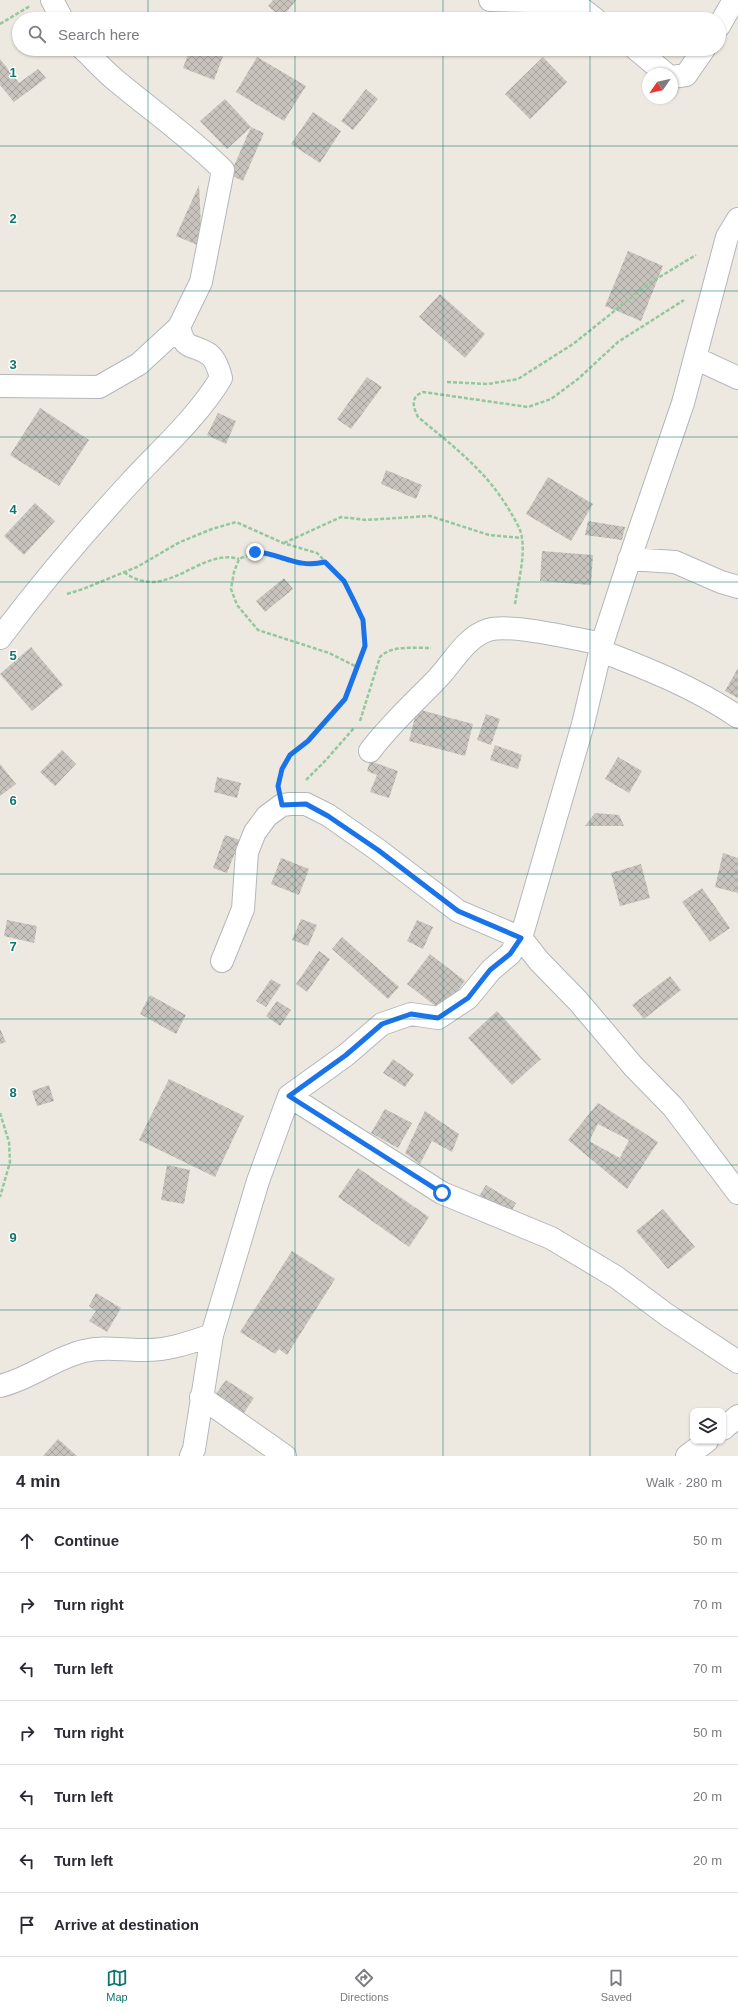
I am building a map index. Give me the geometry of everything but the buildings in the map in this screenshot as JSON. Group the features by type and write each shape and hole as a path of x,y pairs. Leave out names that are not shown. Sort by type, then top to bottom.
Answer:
{"street":[{"path":"490,0 573,1 586,12"},
{"path":"726,14 734,0"},
{"path":"43,2 54,12"},
{"path":"0,386 98,387 139,364 179,327 201,282 223,170 208,155 164,118 118,82 90,56"},
{"path":"644,56 659,68"},
{"path":"678,76 686,75 699,56"},
{"path":"191,1456 194,1449 212,1335 258,1181 289,1096 346,1055 382,1024 411,1014 438,1018 468,998 490,970 510,954 521,938 583,724 602,647 629,559 683,403 716,280 733,228"},
{"path":"0,638 26,604 127,485 208,400 221,378 217,365 209,353 191,347 182,339 179,327"},
{"path":"695,358 738,378"},
{"path":"629,559 675,562 721,582 738,587"},
{"path":"370,751 397,717 439,677 474,637 488,630 512,628 602,647 684,686 738,716"},
{"path":"222,961 243,909 247,852 255,832 267,816 282,805 306,804 328,816 378,850 458,911 521,938 539,961 578,1001 633,1066 673,1107 735,1184"},
{"path":"289,1096 442,1193 551,1238 603,1269 738,1362"},
{"path":"0,1386 17,1382 55,1362 83,1351 106,1347 142,1350 180,1346 212,1335"},
{"path":"201,1397 285,1456"},
{"path":"726,1426 738,1416"},
{"path":"687,1456 703,1444"}],"path":[{"path":"23,12 43,2"},
{"path":"0,24 12,18"},
{"path":"446,382 488,384 518,379 573,344 648,284 733,228"},
{"path":"512,628 521,562 522,538 518,526 505,502 486,476 418,417 414,407 414,398 423,392 528,407 551,400 578,379 618,342 716,280"},
{"path":"283,543 341,517 366,520 430,516 489,535 522,538"},
{"path":"62,595 83,590 137,567 180,542 212,529 236,522 283,543 317,553 344,581 363,620 365,646 345,699 308,741 290,755 282,769 278,786 282,805"},
{"path":"124,572 131,578 159,583 215,560 232,557 239,559 255,552 263,552 287,561 312,565 325,562"},
{"path":"239,559 234,572 231,589 237,605 258,630 329,653 357,667"},
{"path":"282,805 326,760 361,721 380,657 385,652 392,650 436,647 456,657"},
{"path":"0,1113 9,1142 10,1162 0,1197"}],"route":[{"path":"255,552 263,552 287,561 312,565 325,562 344,581 363,620 365,646 345,699 323,726 308,741 290,755 282,769 278,786 282,805 306,804 328,816 378,850 458,911 521,938 510,954 490,970 468,998 438,1018 411,1014 382,1024 346,1055 289,1096 442,1193"}]}
